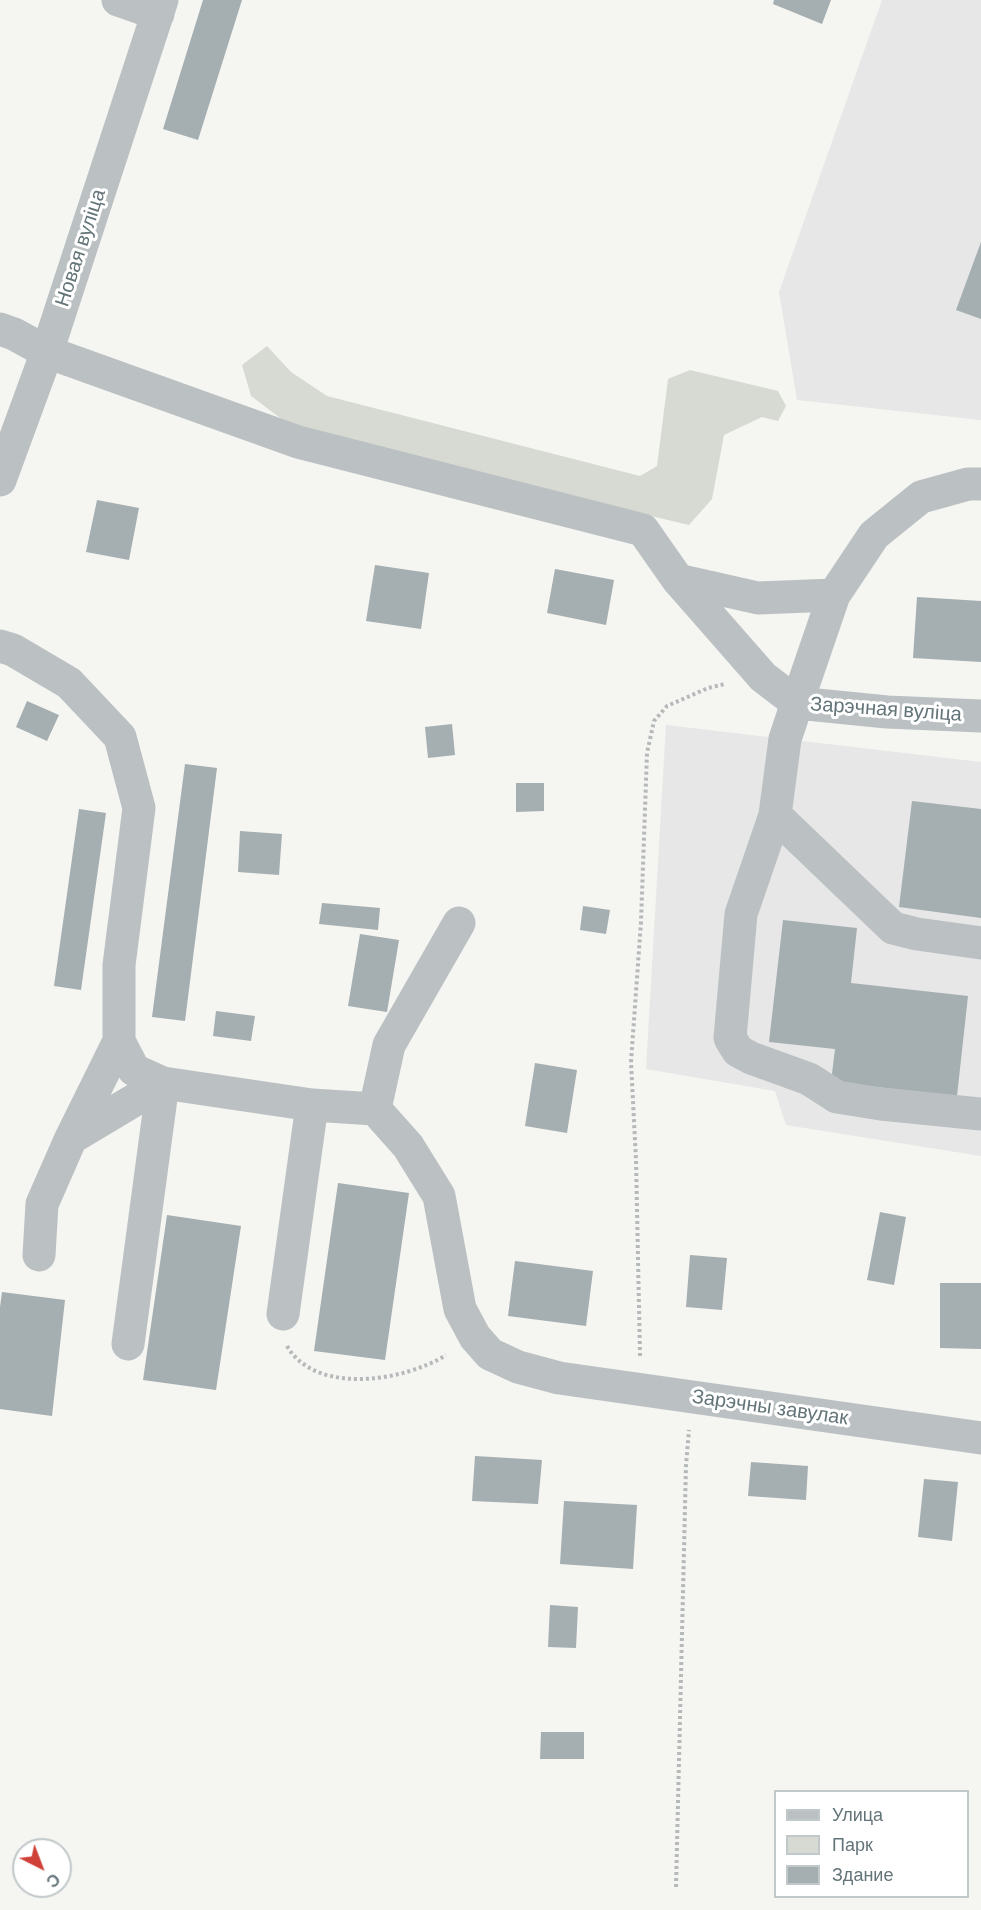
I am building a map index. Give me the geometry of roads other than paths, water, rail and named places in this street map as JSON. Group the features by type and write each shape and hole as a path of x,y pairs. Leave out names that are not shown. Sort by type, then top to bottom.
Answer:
{"street":[{"path":"118,0 160,7"},
{"name":"Новая вуліца","path":"0,480 46,352 160,7"},
{"path":"0,329 46,352 298,442 643,530 678,580 763,677 797,703 785,739 775,815 741,914 730,1038 738,1051 809,1079 837,1097 981,1114"},
{"name":"Зарэчная вуліца","path":"981,484 968,484 921,497 874,535 834,595 797,703 887,712 981,716"},
{"path":"678,580 758,598 834,595"},
{"path":"0,646 13,650 69,683 120,737 139,808 119,965 119,1041 71,1138 42,1204 39,1255"},
{"path":"775,815 893,928 917,934 981,943"},
{"path":"119,1041 134,1070 163,1083 312,1105 375,1109 389,1045 459,923"},
{"path":"71,1138 163,1083"},
{"path":"128,1344 163,1083"},
{"path":"283,1314 312,1105"},
{"name":"Зарэчны завулак","path":"375,1109 408,1146 439,1196 460,1309 475,1337 490,1354 518,1367 559,1378 981,1438"}]}
